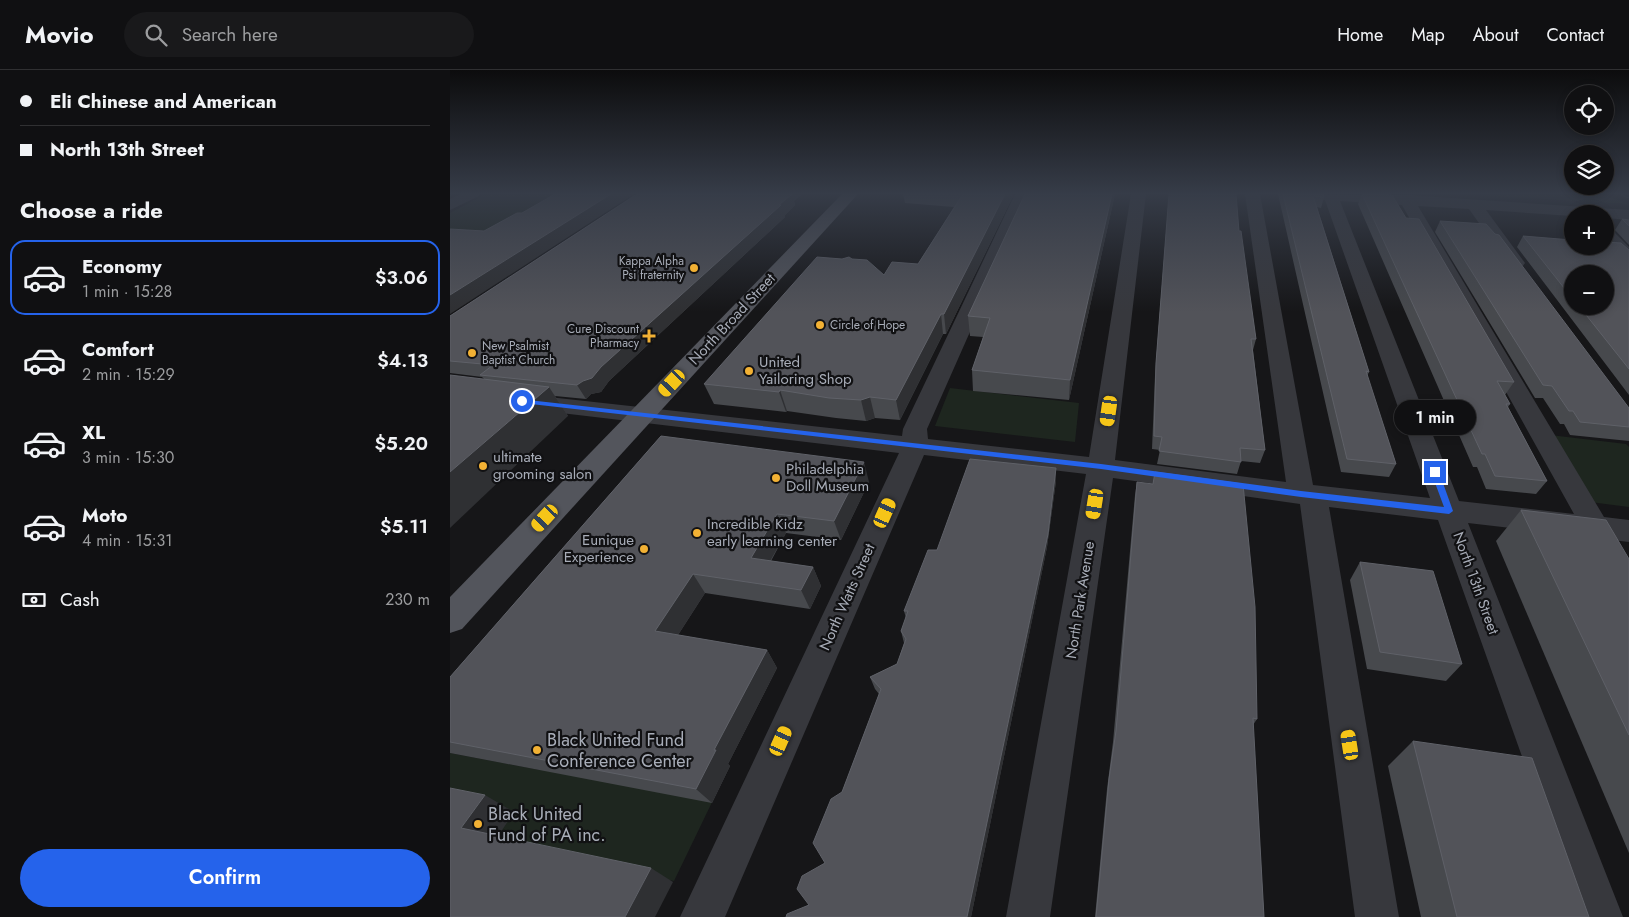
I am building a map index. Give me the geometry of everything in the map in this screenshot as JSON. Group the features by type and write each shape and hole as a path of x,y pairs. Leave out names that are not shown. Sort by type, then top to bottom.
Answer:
{"main road":[{"name":"North Broad Street","path":"450,619 813,234"}],"street":[{"name":"North Watts Street","path":"702,917 915,446 914,429 1005,234"},
{"name":"North Park Avenue","path":"1028,917 1101,467 1133,234"},
{"path":"1260,234 1307,494 1377,917"},
{"name":"North 13th Street","path":"1338,234 1449,511 1601,917"},
{"path":"1425,234 1590,537"},
{"path":"1495,234 1530,281"},
{"path":"1614,242 1629,256"},
{"path":"450,393 1101,467 1449,511 1590,537 1629,531"}],"shaded area":[{"path":"450,234 497,234 486,240 450,237"},
{"path":"950,388 1079,403 1075,442 935,426"},
{"path":"1550,435 1626,444 1629,447 1629,507 1590,502"},
{"path":"450,753 540,770 562,767 715,796 674,881 488,843 450,792"}],"building":[{"path":"450,234 548,234 450,295"},
{"path":"576,234 749,234 601,367 592,378 577,385 480,375 493,365 450,361 450,316"},
{"path":"938,234 985,234 944,314 941,314 896,400 870,397 861,400 829,398 780,390 779,392 704,384 817,257 842,259 849,257 867,260 884,275 892,262 918,264"},
{"path":"1007,234 1103,234 1070,380 972,370 990,318 968,316"},
{"path":"1166,234 1241,234 1256,339 1251,339 1265,450 1240,448 1241,462 1159,451 1162,437 1154,436 1156,363"},
{"path":"1293,234 1325,234 1396,464 1347,459"},
{"path":"1380,234 1427,234 1514,382 1497,381 1510,404 1506,404 1547,481 1495,476 1485,454 1482,454"},
{"path":"1448,234 1499,235 1629,408 1629,427 1580,422 1573,411 1569,411 1552,386 1543,385"},
{"path":"1523,236 1564,239 1564,255 1614,255 1614,243 1621,243 1629,250 1629,369 1586,315 1614,315 1614,265 1564,265 1564,288"},
{"path":"450,375 549,387 450,472"},
{"path":"661,436 864,462 834,521 777,514 751,558 813,567 801,590 693,574 655,631 767,650 714,750 716,750 696,789 450,742 450,677"},
{"path":"970,459 1056,468 1048,534 967,917 786,917 787,914 809,905 797,889 802,876 825,863 813,843 831,799 842,792 881,689 870,677 897,664 906,639 901,631 908,611 904,611 928,550 937,550"},
{"path":"1155,472 1243,484 1255,607 1257,719 1253,718 1264,917 1096,917 1109,779 1116,731 1137,482 1153,484"},
{"path":"1521,510 1606,520 1629,559 1629,735"},
{"path":"1360,562 1433,571 1462,664 1380,652"},
{"path":"1413,741 1532,758 1589,917 1457,917"},
{"path":"450,788 485,795 461,828 651,868 625,917 450,917"}],"place":[{"name":"Kappa Alpha Psi fraternity","path":"694,268"},
{"name":"Circle of Hope","path":"820,325"},
{"name":"Cure Discount Pharmacy","path":"649,336"},
{"name":"New Psalmist Baptist Church","path":"472,353"},
{"name":"United Yailoring Shop","path":"749,371"},
{"name":"ultimate grooming salon","path":"483,466"},
{"name":"Philadelphia Doll Museum","path":"776,478"},
{"name":"Incredible Kidz early learning center","path":"697,533"},
{"name":"Eunique Experience","path":"644,549"},
{"name":"Black United Fund Conference Center","path":"537,750"},
{"name":"Black United Fund of PA inc.","path":"478,824"}],"route":[{"path":"522,401 1101,467 1301,494 1449,511 1435,472"}]}
